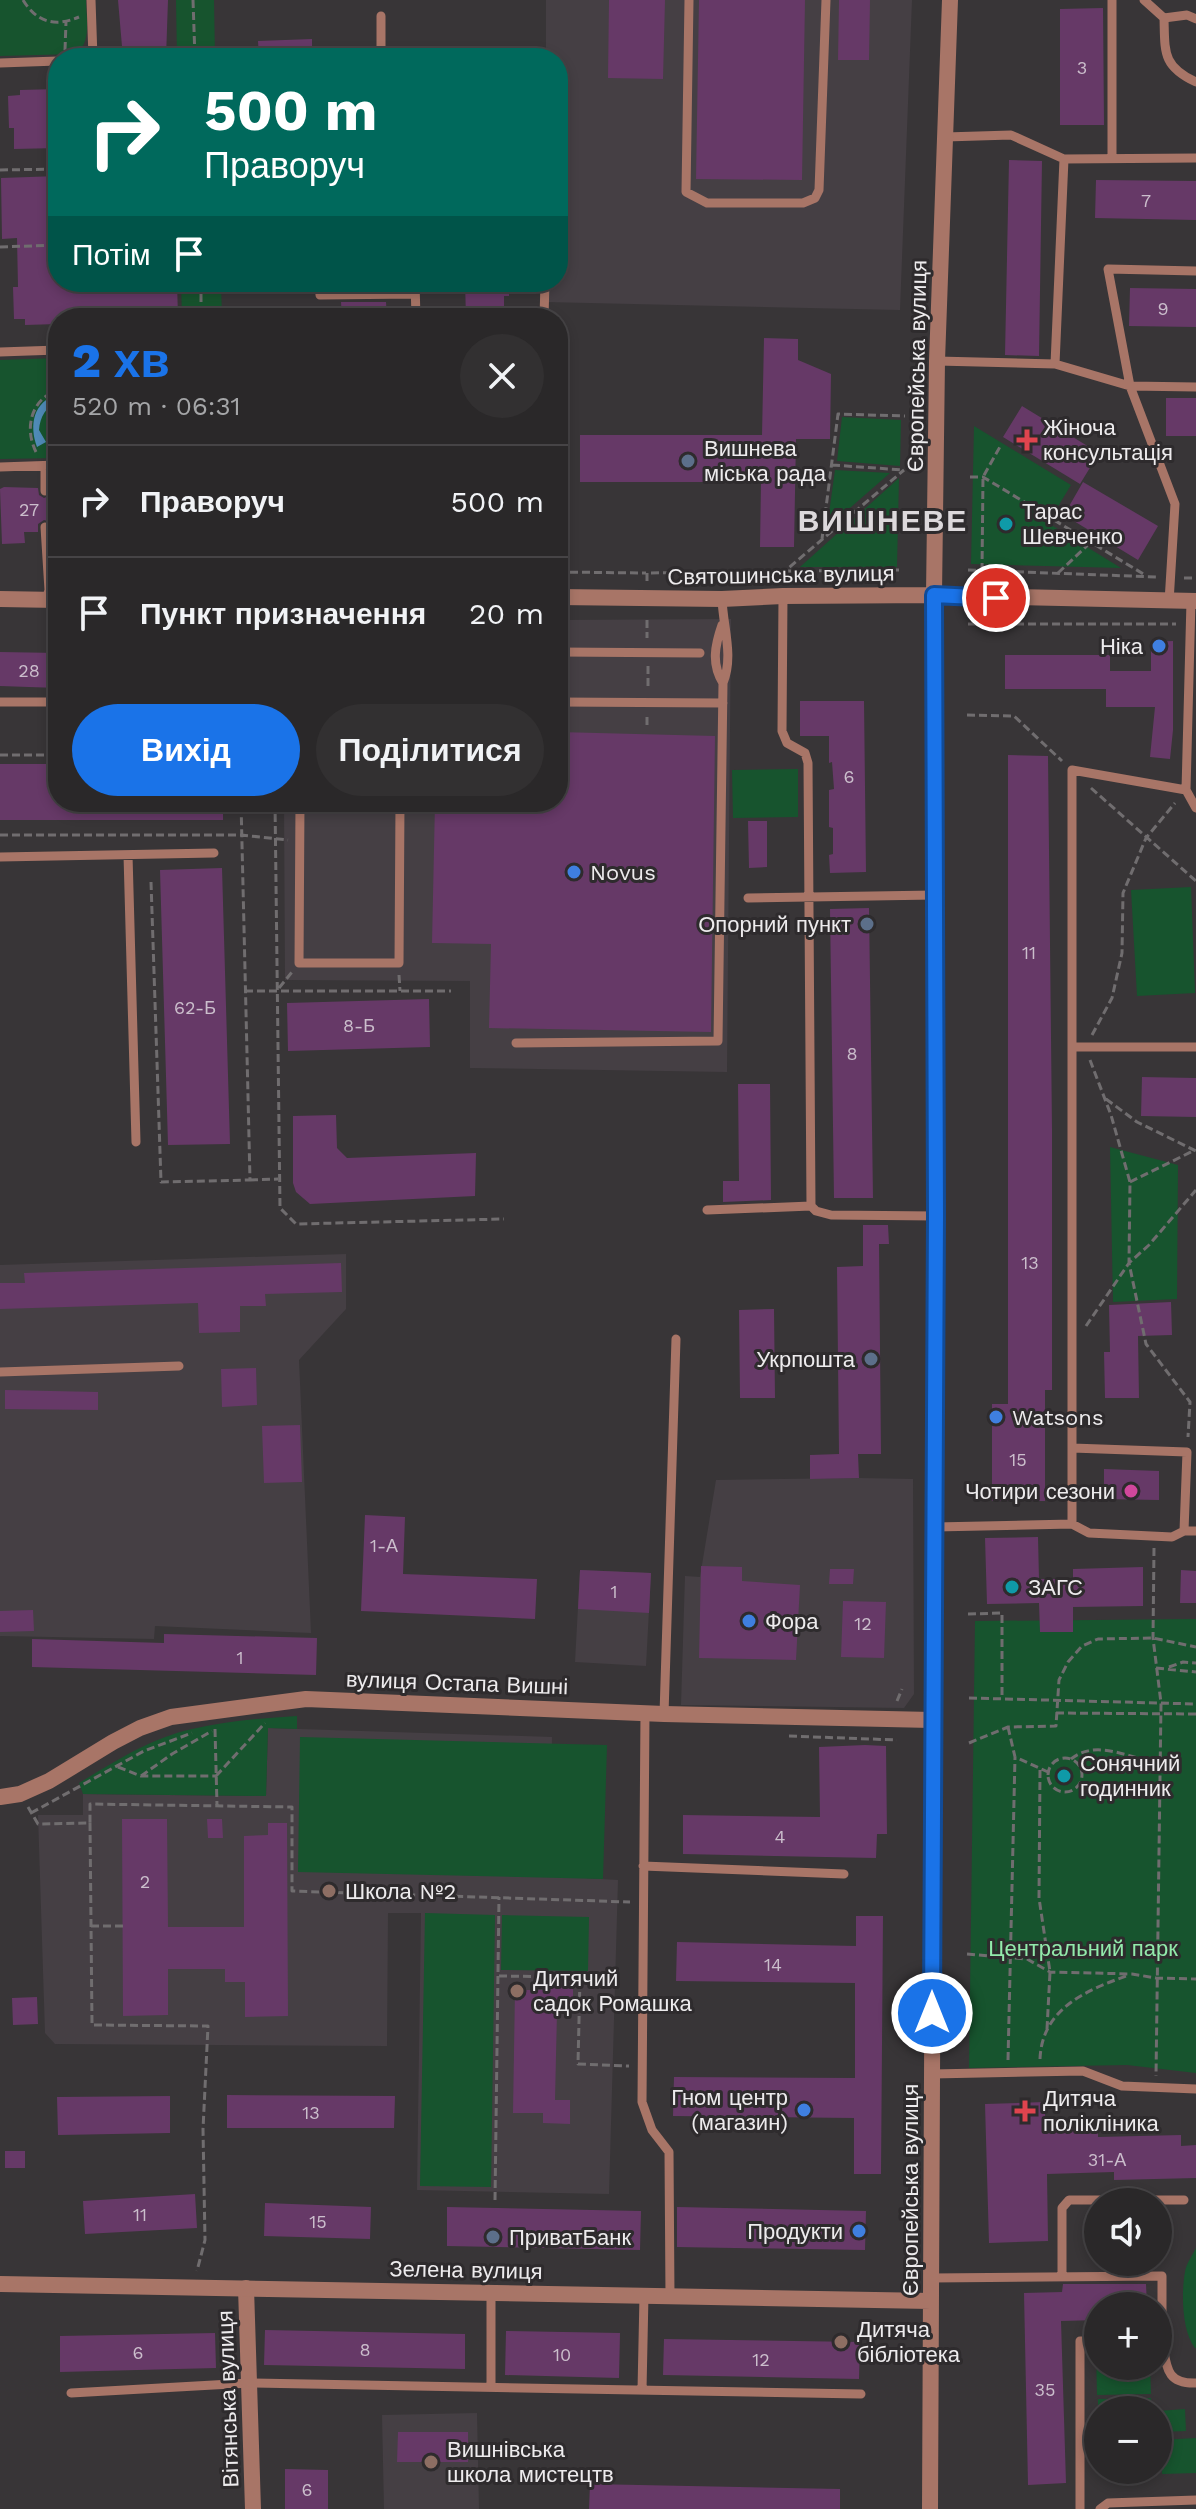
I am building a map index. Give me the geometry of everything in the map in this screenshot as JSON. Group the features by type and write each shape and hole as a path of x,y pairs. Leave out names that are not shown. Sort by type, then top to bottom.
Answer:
{"street":[{"name":"Європейська вулиця","path":"930,2509 936,1216 934,595 937,361 950,0"},
{"name":"Святошинська вулиця","path":"568,597 722,599 934,595 1193,601"},
{"path":"0,599 48,600"},
{"name":"вулиця Остапа Вишні","path":"0,1797 20,1794 49,1781 140,1728 171,1717 306,1699 664,1714 932,1720"},
{"name":"Зелена вулиця","path":"0,2284 931,2301"},
{"name":"Вітянська вулиця","path":"246,2288 253,2509"}],"lane":[{"path":"689,0 686,192 694,199 707,203 803,203 815,198 819,190 826,0"},
{"path":"1112,0 1112,158"},
{"path":"1144,0 1164,18 1166,57 1174,69 1196,82"},
{"path":"91,3 93,48"},
{"path":"1164,18 1187,15 1196,19"},
{"path":"381,16 381,48"},
{"path":"0,63 48,61"},
{"path":"945,137 1011,135 1064,159 1196,158"},
{"path":"1055,364 1064,159"},
{"path":"1169,602 1175,504 1130,386 1108,269 1196,271"},
{"path":"320,292 320,295 415,294 416,308"},
{"path":"0,352 48,350"},
{"path":"937,361 1055,364 1130,386 1196,387"},
{"path":"45,466 45,491"},
{"path":"0,467 48,466"},
{"path":"45,527 48,574"},
{"path":"783,596 782,731 787,743 801,750 808,758 811,1206 816,1211 831,1215 936,1216"},
{"path":"516,1043 718,1041 723,683 728,671 722,599"},
{"path":"1193,601 1190,624 1192,712 1186,790 1196,808"},
{"path":"568,652 700,653"},
{"path":"0,702 48,702"},
{"path":"568,702 723,703"},
{"path":"1072,1524 1072,770 1186,790"},
{"path":"300,812 299,963 399,963 400,812"},
{"path":"0,857 214,853"},
{"path":"128,855 136,1142"},
{"path":"748,898 935,895"},
{"path":"1072,1047 1196,1047"},
{"path":"707,1210 811,1206"},
{"path":"664,1714 676,1339"},
{"path":"0,1372 179,1366"},
{"path":"1072,1448 1187,1452 1184,1531"},
{"path":"935,1527 1072,1524 1089,1533 1172,1537 1184,1531 1196,1531"},
{"path":"645,1713 642,2102 652,2130 669,2152 670,2296"},
{"path":"643,1866 844,1874"},
{"path":"932,2074 1083,2071 1122,2086 1196,2089"},
{"path":"1062,2277 1062,2208 1069,2200 1184,2200"},
{"path":"931,2278 1162,2276 1162,2292"},
{"path":"491,2292 491,2387"},
{"path":"642,2390 644,2295"},
{"path":"1080,2509 1080,2341 1084,2341"},
{"path":"1172,2377 1183,2383 1196,2383"},
{"path":"71,2393 249,2383 861,2394"},
{"path":"1100,2509 1108,2503 1196,2500"}],"path":[{"path":"23,0 35,15 45,21 66,22 80,17 91,3"},
{"path":"193,0 195,48"},
{"path":"65,48 66,22"},
{"path":"0,170 48,169"},
{"path":"0,247 48,245"},
{"path":"45,466 31,441 31,420 39,402 48,395"},
{"path":"822,539 838,414 905,416"},
{"path":"982,571 983,477 1001,445"},
{"path":"785,571 904,470 832,465"},
{"path":"970,477 983,477 1149,577"},
{"path":"1058,573 1091,542"},
{"path":"568,572 899,570"},
{"path":"968,570 1196,578"},
{"path":"647,573 647,581"},
{"path":"647,620 647,641"},
{"path":"968,624 1190,624"},
{"path":"648,662 648,690"},
{"path":"647,710 647,729"},
{"path":"0,755 48,755"},
{"path":"1186,790 1146,838 1123,893 1122,953 1112,998 1085,1047 1130,1182 1129,1263 1146,1344 1190,1402 1187,1452"},
{"path":"241,812 250,1180"},
{"path":"275,812 280,1208 296,1224 504,1219"},
{"path":"0,835 241,835 300,839"},
{"path":"151,882 161,1182 280,1179"},
{"path":"277,990 299,963"},
{"path":"245,991 451,991"},
{"path":"1104,1098 1137,1122 1195,1150"},
{"path":"1130,1182 1195,1150"},
{"path":"1072,1346 1129,1263 1149,1245 1196,1190"},
{"path":"1154,1536 1153,1638 1161,1703 1156,2087"},
{"path":"968,1614 1002,1613 1002,1698"},
{"path":"969,1743 1008,1727 1056,1726 1059,1680 1068,1662 1082,1646 1098,1639 1153,1638 1196,1647"},
{"path":"1169,1667 1183,1662 1196,1663"},
{"path":"1156,1668 1196,1672"},
{"path":"969,1698 1196,1704"},
{"path":"1056,1713 1196,1714"},
{"path":"116,1766 141,1776 216,1776 266,1722 253,1724"},
{"path":"31,1813 144,1751 190,1734 228,1727"},
{"path":"1008,1727 1015,1757 1008,2072"},
{"path":"215,1729 217,1805"},
{"path":"141,1776 215,1729"},
{"path":"1071,1759 1087,1750 1100,1749 1160,1763"},
{"path":"1015,1757 1048,1772"},
{"path":"1060,1759 1071,1759 1077,1762 1082,1773 1080,1783 1073,1791 1063,1792 1053,1788 1048,1772 1050,1766 1060,1759"},
{"path":"1040,1770 1039,1898 1050,1972 1047,2029"},
{"path":"20,1794 38,1824 90,1823"},
{"path":"194,2289 205,2240 203,2129 208,2026 92,2025 90,1804 292,1807 292,1891 642,1902"},
{"path":"495,2200 499,1897"},
{"path":"91,1926 123,1926"},
{"path":"967,1954 1027,1959 1050,1972 1196,1979"},
{"path":"1040,2071 1041,2046 1057,2014 1082,1993 1132,1974"},
{"path":"498,1976 580,1977 578,2064 629,2066"}],"shaded area":[{"path":"546,0 912,0 900,310 545,302 545,292 568,292 568,48 546,48"},
{"path":"731,619 727,1072 470,1068 470,981 285,980 284,812 568,812 568,620"},
{"path":"346,1254 346,1309 299,1360 311,1633 155,1626 154,1639 0,1636 0,1265"},
{"path":"913,1479 914,1694 904,1708 681,1705 685,1576 700,1577 716,1480"},
{"path":"580,1570 651,1573 646,1666 575,1662"},
{"name":"Школа №2","path":"268,1728 552,1737 550,1876 618,1880 609,2194 417,2190 421,1913 388,1913 387,2046 55,2044 45,2033 38,1815 83,1815 83,1794 266,1796"},
{"name":"Вишнівська школа мистецтв","path":"477,2413 479,2509 384,2509 382,2415"}],"green space":[{"path":"0,0 86,0 87,29 82,48 48,48 48,55 0,56"},
{"path":"176,0 214,0 215,48 177,48"},
{"path":"181,292 221,292 222,308 182,308"},
{"path":"48,358 48,458 0,459 0,360"},
{"path":"842,417 901,420 900,466 837,461"},
{"path":"974,426 1071,485 1048,523 1121,568 971,564"},
{"path":"835,470 890,473 827,528"},
{"path":"899,478 897,567 800,567"},
{"path":"798,769 798,817 733,818 732,770"},
{"path":"1191,887 1195,993 1137,996 1131,890"},
{"path":"1110,1147 1178,1165 1177,1299 1113,1302"},
{"name":"Центральний парк","path":"1196,1619 1196,2073 1127,2065 969,2068 975,1621"},
{"path":"297,1716 297,1729 268,1728 266,1796 83,1794 79,1783 133,1752 177,1733 231,1722"},
{"path":"300,1737 607,1745 603,1879 298,1872"},
{"path":"425,1913 495,1915 491,2187 420,2186"},
{"path":"502,1915 589,1917 588,1971 501,1970"},
{"path":"1196,2248 1195,2348 1187,2332 1183,2290 1186,2269"},
{"path":"1097,2380 1150,2380 1151,2394 1097,2395"},
{"path":"1185,2409 1186,2431 1172,2432 1172,2410"},
{"path":"1196,2438 1196,2473 1172,2474 1172,2439"}],"water":[{"path":"48,399 48,408 39,430 46,442 37,447 33,431 35,415"}],"building":[{"path":"118,0 168,0 166,48 122,48"},
{"path":"609,0 665,0 663,79 608,78"},
{"path":"699,0 805,0 802,180 696,179"},
{"path":"839,0 870,0 869,60 838,60"},
{"path":"1103,8 1104,125 1060,125 1060,9"},
{"path":"312,39 312,48 258,48 258,41"},
{"path":"48,89 48,148 14,149 14,128 9,128 8,96 20,95 20,90"},
{"path":"1009,160 1042,161 1039,356 1005,355"},
{"path":"48,176 48,292 177,292 178,308 48,308 48,324 25,325 25,319 14,319 13,287 18,287 17,238 2,239 1,178"},
{"path":"1096,180 1196,181 1196,220 1095,218"},
{"path":"1130,288 1196,289 1196,327 1129,326"},
{"path":"465,292 509,292 509,296 504,296 504,308 466,308"},
{"path":"341,302 386,302 386,308 341,308"},
{"name":"Вишнева міська рада","path":"764,338 798,339 798,360 831,374 830,439 796,439 794,547 760,547 761,482 580,482 580,435 762,435"},
{"path":"1166,398 1196,398 1196,436 1166,436"},
{"path":"1022,406 1099,453 1080,484 1003,437"},
{"path":"1083,482 1158,526 1138,560 1064,515"},
{"path":"38,488 39,495 48,496 48,521 38,524 38,532 24,532 25,543 2,544 0,489"},
{"path":"1173,641 1170,759 1150,757 1155,707 1106,707 1106,689 1005,689 1005,655 1110,655 1110,671 1151,671 1151,642"},
{"path":"0,652 48,653 48,688 0,686"},
{"path":"800,701 864,701 866,872 830,873 833,828 829,827 829,790 834,789 832,762 829,763 829,736 800,736"},
{"name":"Novus","path":"568,732 715,736 711,1032 489,1028 491,944 432,943 435,812 568,812"},
{"path":"1008,755 1048,756 1052,1390 1045,1390 1045,1501 992,1501 992,1404 1008,1404"},
{"path":"0,764 48,764 48,812 223,812 223,820 0,820"},
{"path":"748,821 767,821 767,867 749,868"},
{"path":"222,868 230,1144 168,1145 160,870"},
{"path":"869,908 873,1198 834,1198 830,909"},
{"path":"429,999 430,1047 288,1051 287,1003"},
{"path":"1142,1077 1196,1078 1196,1117 1141,1116"},
{"path":"738,1084 770,1084 771,1200 723,1202 723,1181 739,1181"},
{"path":"336,1115 337,1148 347,1158 476,1153 475,1196 310,1204 296,1192 293,1183 293,1116"},
{"path":"863,1225 888,1225 889,1244 879,1244 881,1454 858,1454 859,1478 810,1479 810,1455 839,1454 837,1267 863,1266"},
{"path":"341,1263 342,1292 265,1294 266,1306 240,1306 240,1332 199,1333 198,1303 0,1309 0,1283 25,1283 24,1273"},
{"path":"1171,1302 1172,1335 1138,1336 1139,1398 1105,1398 1104,1352 1110,1352 1109,1305"},
{"path":"774,1309 775,1398 740,1398 739,1310"},
{"path":"256,1368 257,1405 222,1407 221,1369"},
{"path":"5,1390 98,1392 98,1410 5,1409"},
{"path":"300,1425 302,1482 264,1483 262,1426"},
{"name":"Чотири сезони","path":"1104,1469 1159,1471 1159,1500 1104,1499"},
{"path":"365,1515 405,1517 403,1574 537,1579 535,1619 361,1611"},
{"path":"1038,1537 1039,1579 1073,1579 1073,1569 1143,1567 1143,1606 1073,1607 1073,1632 1040,1632 1039,1603 987,1604 985,1538"},
{"name":"Фора","path":"701,1566 742,1567 742,1581 800,1585 796,1660 699,1658"},
{"path":"830,1569 854,1569 853,1584 829,1584"},
{"path":"580,1570 651,1573 649,1613 578,1609"},
{"path":"1181,1570 1196,1571 1196,1603 1180,1603"},
{"path":"843,1601 886,1602 884,1658 841,1657"},
{"path":"33,1610 34,1631 0,1632 0,1611"},
{"path":"164,1634 317,1638 316,1675 32,1667 32,1639 164,1643"},
{"path":"886,1746 887,1834 877,1834 876,1858 683,1854 683,1815 820,1817 819,1747"},
{"path":"122,1819 167,1819 168,1927 244,1927 244,1836 268,1835 268,1823 287,1823 288,2016 245,2017 245,1982 225,1982 225,1969 168,1969 168,2015 123,2016"},
{"path":"207,1819 222,1819 223,1838 208,1838"},
{"path":"856,1916 883,1916 881,2174 854,2174 854,2118 673,2116 674,2077 855,2078 855,1983 676,1981 677,1942 856,1946"},
{"path":"546,1982 573,1983 573,2013 557,2012 555,2100 570,2100 570,2124 543,2123 543,2113 513,2113 515,1990 546,1990"},
{"path":"37,1997 38,2024 13,2025 12,1998"},
{"path":"227,2095 395,2096 394,2128 227,2128"},
{"path":"170,2096 170,2133 58,2135 57,2097"},
{"path":"1045,2102 1045,2129 1098,2128 1098,2137 1181,2135 1181,2146 1196,2145 1196,2178 1114,2180 1114,2172 1047,2174 1048,2241 989,2243 985,2104"},
{"path":"5,2151 25,2151 25,2168 5,2168"},
{"path":"195,2194 197,2228 85,2234 83,2201"},
{"path":"265,2203 371,2207 370,2239 264,2236"},
{"path":"447,2207 641,2211 640,2250 447,2246"},
{"path":"677,2207 866,2211 865,2250 677,2247"},
{"path":"1063,2284 1146,2284 1146,2292 1084,2292 1084,2320 1061,2321 1066,2483 1028,2485 1024,2293 1062,2292"},
{"path":"265,2330 465,2334 465,2369 264,2365"},
{"path":"506,2331 620,2333 619,2378 505,2375"},
{"path":"215,2333 216,2368 60,2372 60,2336"},
{"path":"664,2339 860,2342 859,2379 663,2375"},
{"path":"398,2432 468,2432 468,2462 397,2462"},
{"path":"285,2469 328,2470 328,2509 285,2509"},
{"path":"590,2484 840,2489 840,2509 589,2509"}],"place":[{"name":"Жіноча консультація","path":"1027,440"},
{"name":"Вишнева міська рада","path":"688,461"},
{"name":"Тарас Шевченко","path":"1006,524"},
{"name":"Ніка","path":"1159,646"},
{"name":"Novus","path":"574,872"},
{"name":"Опорний пункт","path":"867,924"},
{"name":"Укрпошта","path":"871,1359"},
{"name":"Watsons","path":"996,1417"},
{"name":"Чотири сезони","path":"1131,1491"},
{"name":"ЗАГС","path":"1012,1587"},
{"name":"Фора","path":"749,1621"},
{"name":"Сонячний годинник","path":"1064,1776"},
{"name":"Школа №2","path":"329,1891"},
{"name":"Дитячий садок Ромашка","path":"517,1991"},
{"name":"Гном центр (магазин)","path":"804,2110"},
{"name":"Дитяча полікліника","path":"1025,2111"},
{"name":"Продукти","path":"859,2231"},
{"name":"ПриватБанк","path":"493,2237"},
{"name":"Дитяча бібліотека","path":"841,2342"},
{"name":"Вишнівська школа мистецтв","path":"431,2462"}],"district":[{"name":"ВИШНЕВЕ","path":"883,520"}],"route":[{"path":"932,2013 936,1216 934,595 996,598"}]}
